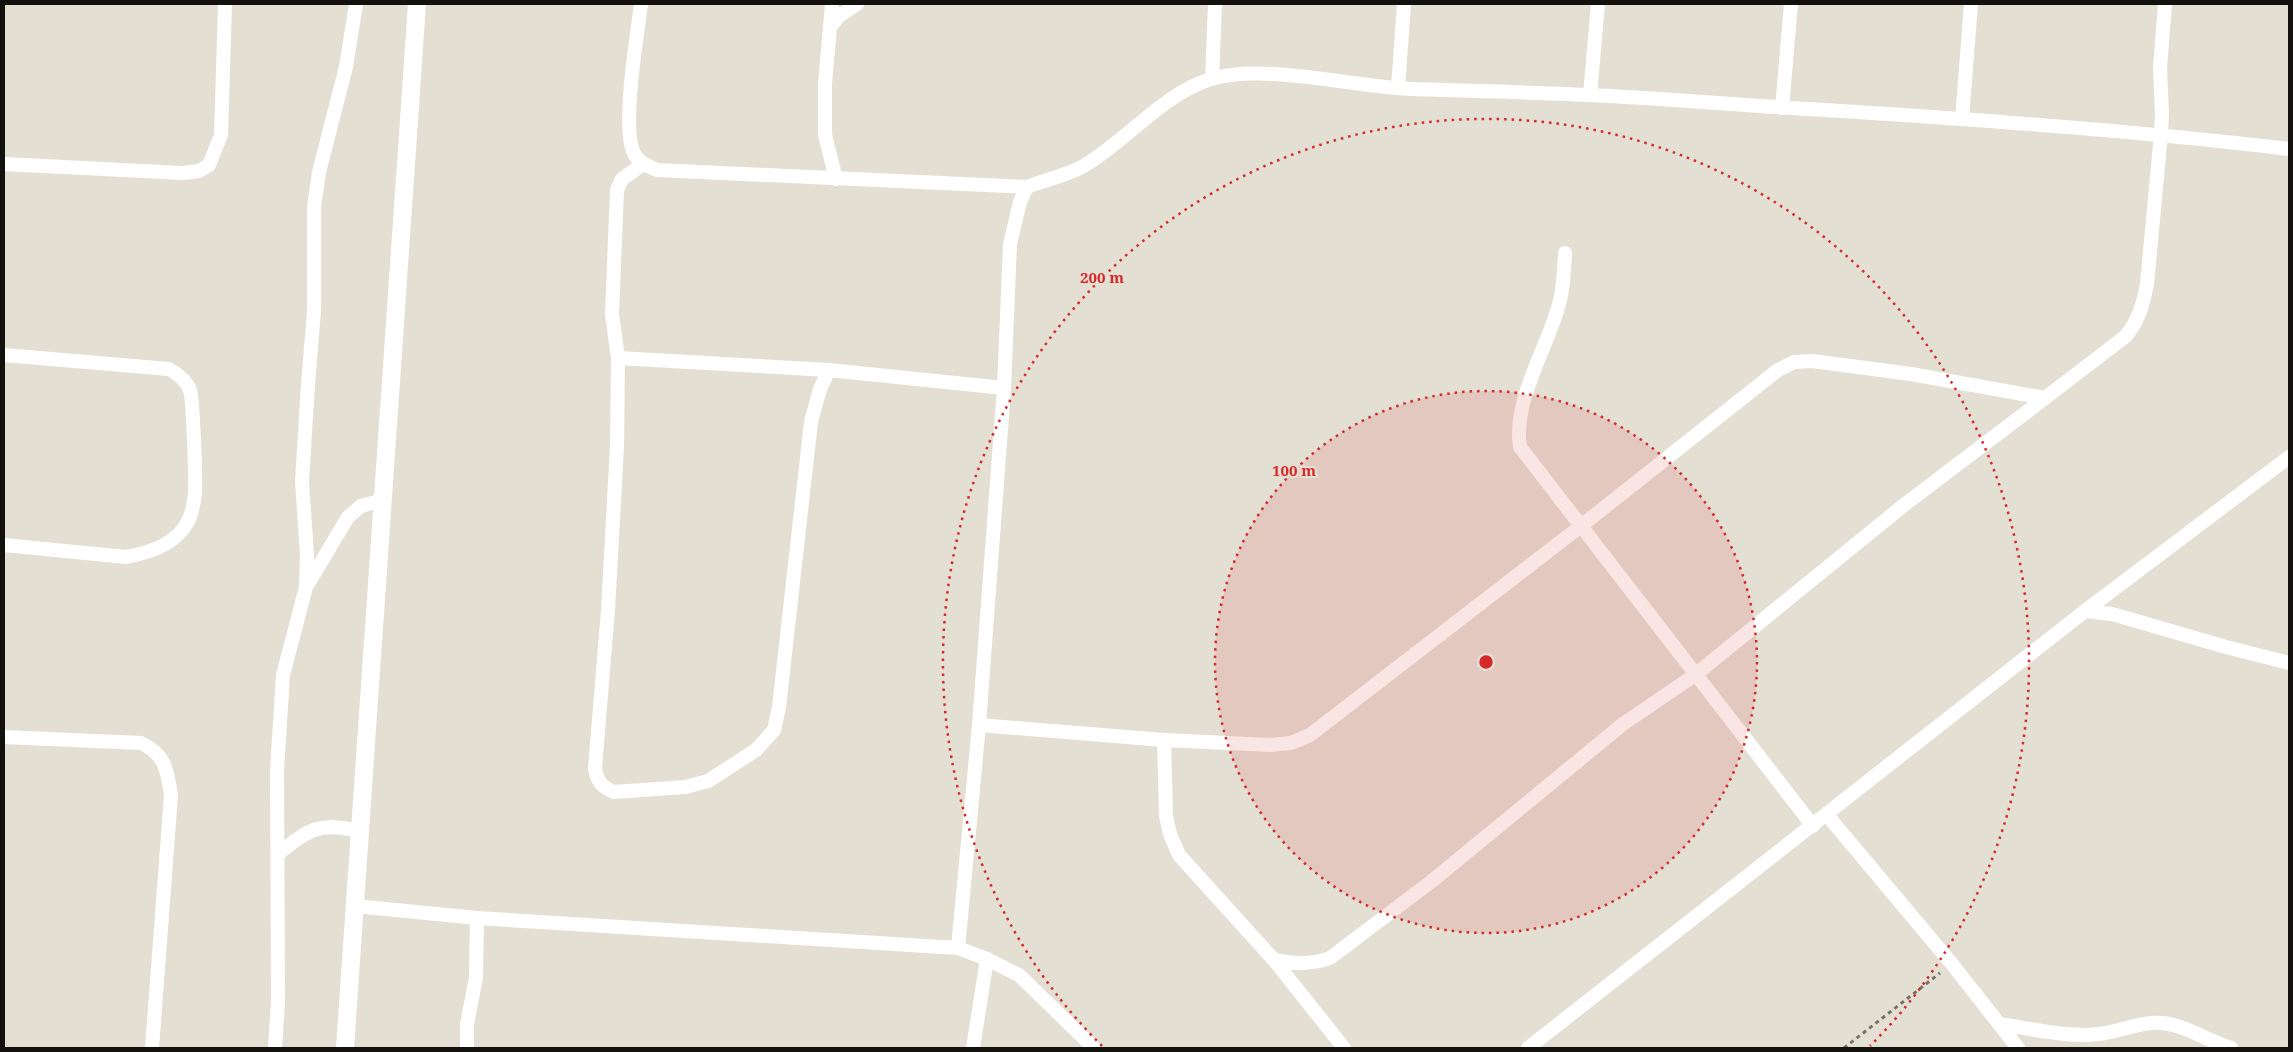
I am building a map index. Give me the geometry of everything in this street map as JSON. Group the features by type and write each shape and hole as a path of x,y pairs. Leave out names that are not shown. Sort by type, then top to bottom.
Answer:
{"street":[{"path":"4,164 183,174 199,171 209,165 221,135 225,4"},
{"path":"275,1048 278,1001 279,853 277,770 283,675 306,587 307,555 302,482 314,311 314,207 319,172 346,67 356,4"},
{"path":"344,1048 417,4"},
{"path":"640,4 630,106 630,139 634,153 644,164 657,170 1027,188 1079,168 1108,150 1173,99 1193,86 1212,79 1245,74 1274,75 1398,88 1590,95 1962,119 2161,134 2289,149"},
{"path":"832,4 825,84 825,135 836,179"},
{"path":"830,27 839,16 857,4"},
{"path":"1212,79 1215,4"},
{"path":"1398,88 1404,4"},
{"path":"1590,95 1598,4"},
{"path":"1782,108 1791,4"},
{"path":"1962,119 1970,4"},
{"path":"1274,960 1295,964 1314,964 1330,958 1432,881 1623,724 1695,675 1904,505 2126,336 2135,324 2143,305 2147,284 2161,134 2160,68 2165,4"},
{"path":"644,164 622,179 617,190 612,314 618,358 617,446 609,601 595,768 599,782 605,788 614,792 685,787 708,781 756,750 774,730 779,707 812,422 820,390 829,370"},
{"path":"958,948 979,724 1004,388 1010,244 1020,202 1027,188"},
{"path":"1565,253 1564,280 1557,313 1520,416 1519,441 1522,451 1813,826"},
{"path":"4,355 169,368 179,375 191,393 195,492 188,523 174,538 159,549 141,554 126,557 4,545"},
{"path":"618,358 829,370 1004,388"},
{"path":"979,724 1164,740 1270,745 1291,743 1310,735 1581,526 1778,370 1794,362 1812,361 1911,374 2045,398"},
{"path":"1528,1048 2085,611 2289,457"},
{"path":"306,587 348,517 361,506 383,500"},
{"path":"2085,611 2112,614 2226,647 2289,662"},
{"path":"4,737 141,743 153,749 163,759 168,774 171,795 152,1048"},
{"path":"1164,740 1166,816 1170,834 1179,855 1274,960 1344,1048"},
{"path":"1827,815 1952,964 2018,1048"},
{"path":"279,853 305,833 324,826 338,826 360,831"},
{"path":"355,906 477,918 958,948 987,958 1019,975 1094,1048"},
{"path":"467,1048 467,1024 476,978 477,918"},
{"path":"973,1048 987,958"},
{"path":"1999,1024 2097,1035 2161,1023 2192,1031 2213,1042 2231,1048"}],"path":[{"path":"1844,1048 1952,964"}]}
